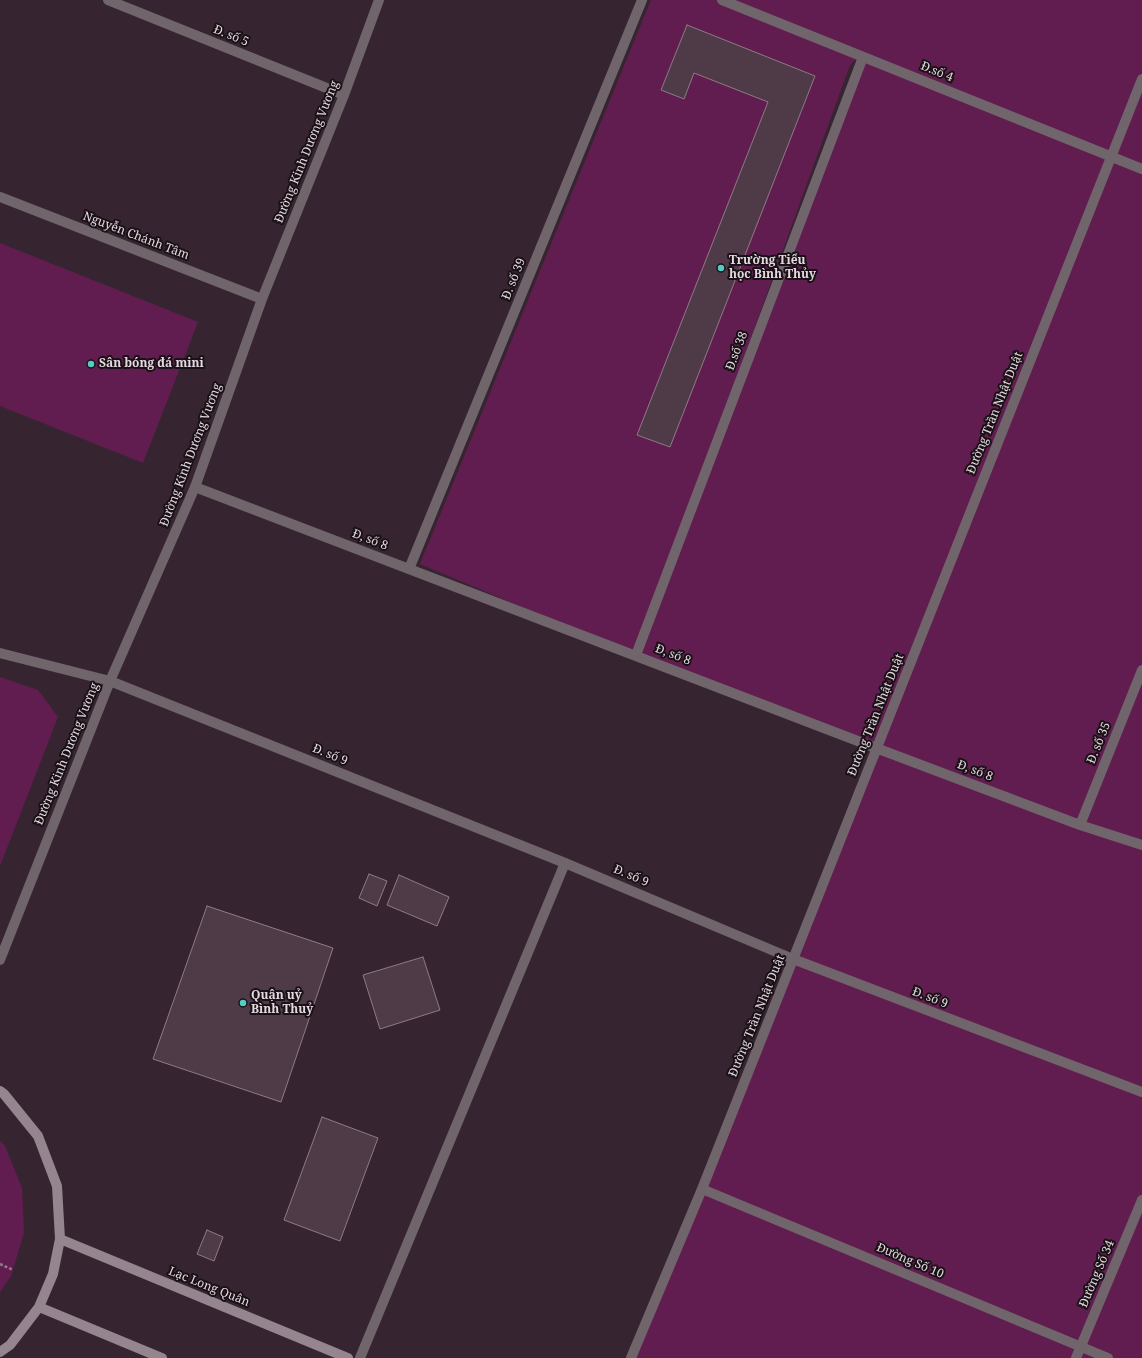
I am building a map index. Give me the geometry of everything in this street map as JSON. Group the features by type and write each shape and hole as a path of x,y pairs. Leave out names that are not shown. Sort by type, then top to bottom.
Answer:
{"main road":[{"path":"0,1091 38,1136 57,1186 60,1239 53,1274 39,1307 10,1345 0,1352"},
{"name":"Lạc Long Quân","path":"60,1239 348,1358"},
{"path":"39,1307 162,1358"}],"street":[{"name":"Đ. số 5","path":"108,0 344,96"},
{"name":"Đường Kinh Dương Vương","path":"0,960 110,681 195,487 262,299 344,96 380,0"},
{"name":"Đ. số 39","path":"409,569 642,0"},
{"name":"Đ.số 4","path":"722,0 1142,169"},
{"name":"Đ.số 38","path":"636,655 863,57"},
{"name":"Đường Trần Nhật Duật","path":"631,1358 702,1189 1142,79"},
{"name":"Nguyễn Chánh Tâm","path":"0,197 262,299"},
{"name":"Đ, số 8","path":"195,487 876,748 1080,825 1142,845"},
{"name":"Đ. số 9","path":"0,653 110,681 565,862 793,959 1142,1092"},
{"name":"Đ. số 35","path":"1080,825 1142,670"},
{"path":"360,1358 565,862"},
{"name":"Đường Số 10","path":"702,1189 1108,1358"},
{"name":"Đường Số 34","path":"1076,1358 1142,1200"}],"path":[{"path":"0,1264 13,1270"}],"shaded area":[{"path":"651,0 1142,0 1142,1358 631,1358 876,749 636,655 420,564","holes":["859,56 660,588 850,65"]},
{"name":"Sân bóng đá mini","path":"0,243 198,322 143,463 0,406"},
{"path":"0,677 38,690 58,717 0,866"},
{"path":"0,1141 5,1146 22,1188 24,1233 11,1276 0,1292"}],"building":[{"name":"Trường Tiểu học Bình Thủy","path":"687,25 815,76 670,447 637,435 768,102 694,73 684,99 661,90"},
{"path":"369,874 387,881 377,906 359,898"},
{"path":"399,875 449,897 437,926 387,905"},
{"name":"Quận uỷ Bình Thuỷ","path":"207,906 333,948 281,1102 153,1059"},
{"path":"423,957 440,1010 380,1029 363,975"},
{"path":"322,1117 378,1138 340,1241 284,1220"},
{"path":"207,1230 223,1237 214,1261 197,1254"}],"place":[{"name":"Trường Tiểu học Bình Thủy","path":"721,268"},
{"name":"Sân bóng đá mini","path":"91,364"},
{"name":"Quận uỷ Bình Thuỷ","path":"243,1003"}]}
